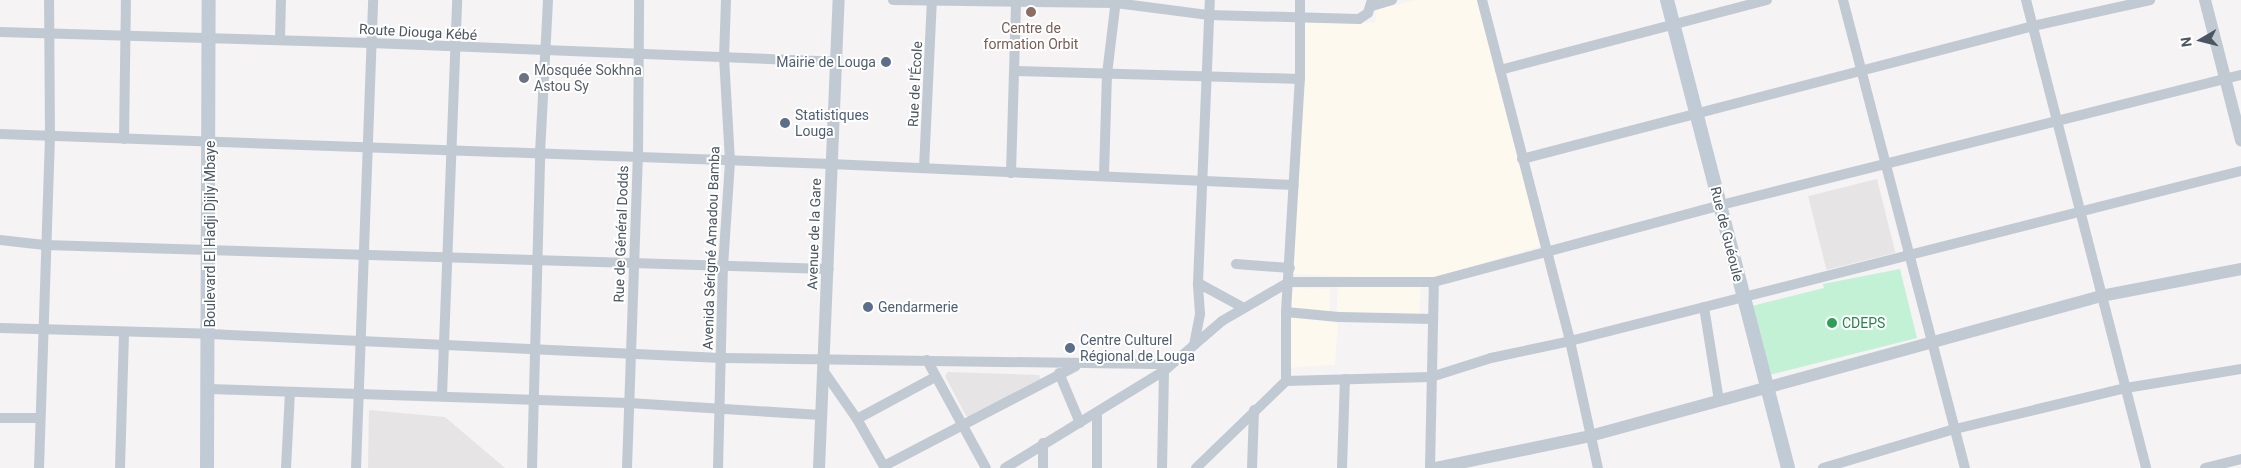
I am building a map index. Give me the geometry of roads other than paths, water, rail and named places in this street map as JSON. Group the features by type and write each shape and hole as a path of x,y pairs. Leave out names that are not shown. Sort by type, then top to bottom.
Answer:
{"main road":[{"name":"Boulevard El Hadji Djily Mbaye","path":"207,468 210,334 209,0"},
{"name":"Rue de Guéoule","path":"1667,0 1788,468"}],"street":[{"path":"39,468 44,245 50,137 49,0"},
{"path":"124,139 128,38 126,0"},
{"path":"280,40 281,0"},
{"path":"356,468 363,341 366,147 373,0"},
{"path":"442,396 449,257 454,48 457,0"},
{"path":"532,468 539,260 540,153 548,0"},
{"name":"Rue de Général Dodds","path":"627,468 638,158 638,0"},
{"name":"Avenida Sérigné Amadou Bamba","path":"718,468 723,267 730,161 724,58 726,0"},
{"name":"Avenue de la Gare","path":"819,468 825,373 838,0"},
{"path":"893,0 1116,2 1210,15 1365,17 1372,3 1392,0"},
{"path":"1194,345 1200,314 1198,283 1210,0"},
{"path":"1286,381 1286,312 1300,79 1300,0"},
{"path":"1482,0 1545,252 1570,340 1598,468"},
{"path":"1500,70 1767,0"},
{"path":"1843,0 1908,256 1933,341 1965,468"},
{"path":"2026,0 2060,123 2101,296 2146,468"},
{"path":"1522,159 2033,26 2150,0"},
{"path":"2205,0 2227,79 2241,140"},
{"name":"Rue de l'École","path":"924,168 932,1"},
{"path":"1011,173 1016,2"},
{"path":"1104,175 1107,74 1116,2"},
{"name":"Route Diouga Kébé","path":"0,32 128,38 371,43 639,56 835,62"},
{"path":"1015,71 1300,79"},
{"path":"1006,468 1043,443 1097,413 1167,368 1242,307 1289,282 1434,282 1721,205 2060,123 2241,76"},
{"path":"0,134 209,143 366,147 451,152 540,153 831,164 1294,185"},
{"path":"1196,468 1286,381 1431,377 1465,364 1704,307 2241,172"},
{"path":"0,240 44,245 209,248 634,265 829,269"},
{"path":"1236,264 1290,268"},
{"path":"1436,468 1590,436 2101,296 2241,269"},
{"path":"1430,468 1434,282"},
{"path":"1198,283 1242,307"},
{"path":"1704,307 1719,401"},
{"path":"1286,312 1339,318 1433,319"},
{"path":"0,328 210,334 721,358 927,360 1167,368"},
{"path":"120,468 124,332"},
{"path":"927,360 986,468"},
{"path":"825,373 857,419 885,467 1058,373 1080,365"},
{"path":"1162,468 1167,368"},
{"path":"1823,468 1954,429 2126,388 2241,369"},
{"path":"1058,373 1080,423"},
{"path":"857,419 935,377"},
{"path":"1342,468 1345,379"},
{"path":"209,389 629,403 821,415"},
{"path":"286,468 290,392"},
{"path":"1252,468 1254,410"},
{"path":"1097,413 1097,468"},
{"path":"0,418 39,418"},
{"path":"1043,443 1043,468"},
{"path":"2205,468 2241,459"}],"place":[{"name":"Centre de formation Orbit","path":"1031,12"},
{"name":"Mairie de Louga","path":"886,62"},
{"name":"Mosquée Sokhna Astou Sy","path":"524,78"},
{"name":"Statistiques Louga","path":"785,123"},
{"name":"Gendarmerie","path":"868,307"},
{"name":"CDEPS","path":"1832,323"},
{"name":"Centre Culturel Régional de Louga","path":"1070,348"}]}
